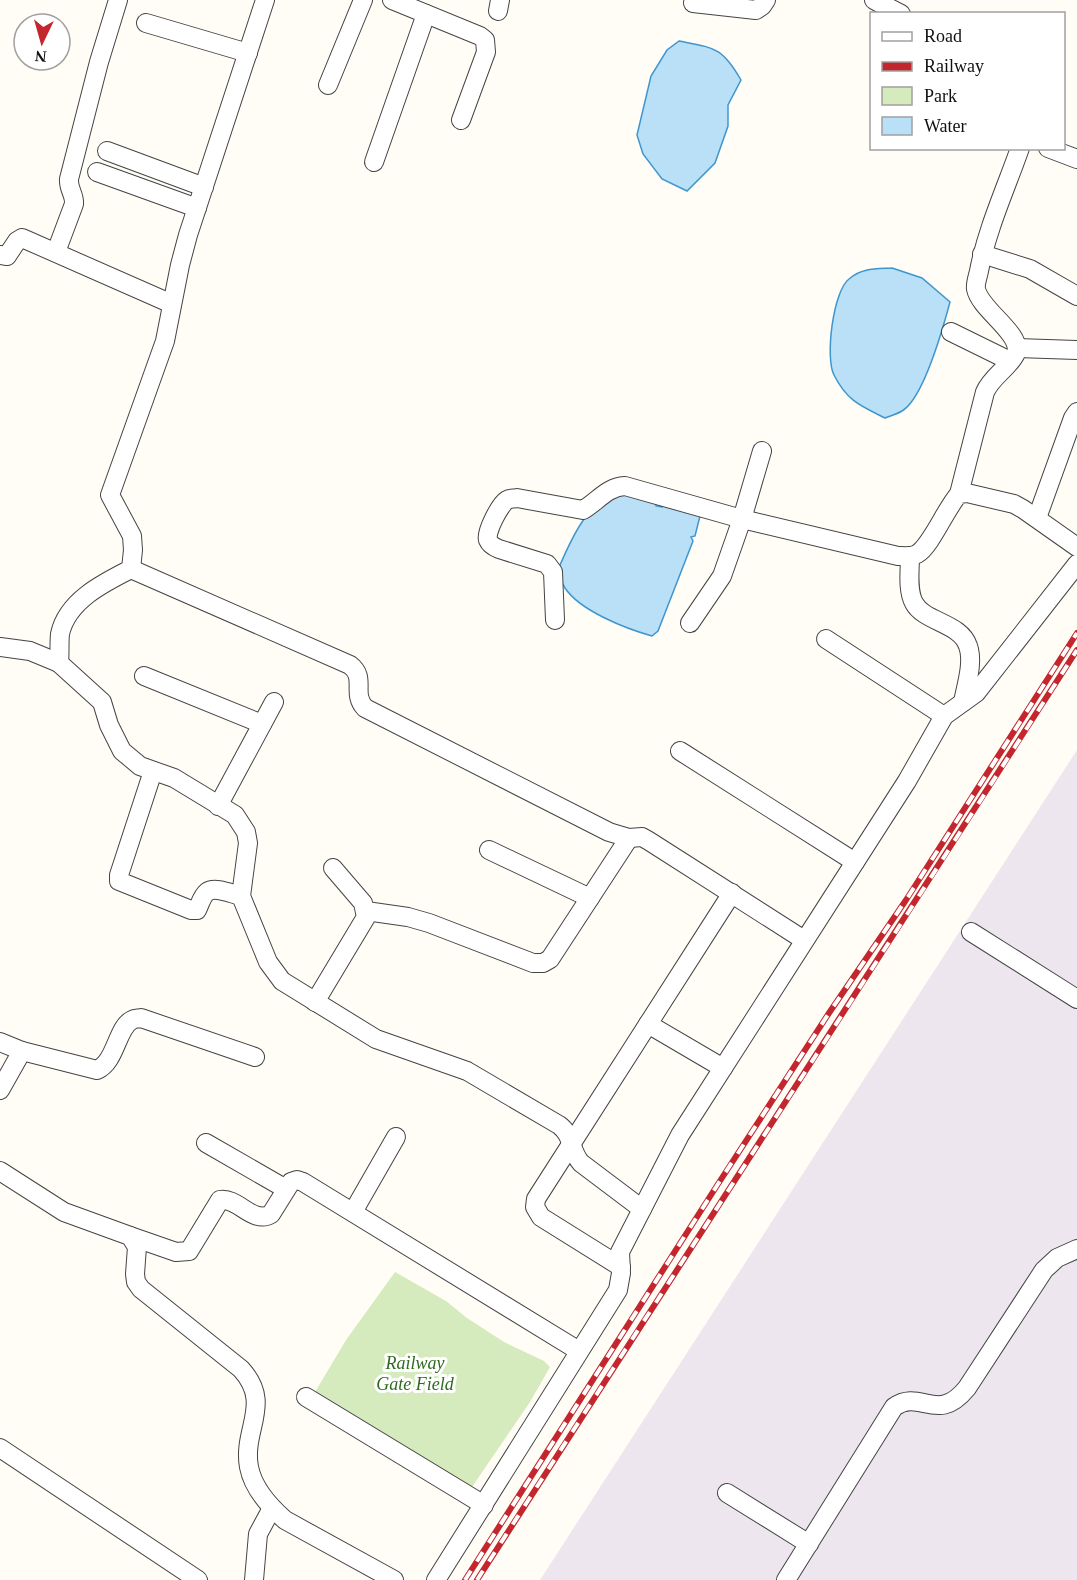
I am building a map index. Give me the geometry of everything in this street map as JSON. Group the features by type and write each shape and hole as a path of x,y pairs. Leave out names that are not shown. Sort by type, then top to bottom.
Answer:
{"street":[{"path":"56,252 74,204 75,197 68,185 69,178 99,62 118,0"},
{"path":"131,569 132,536 110,495 165,341 180,265 265,0"},
{"path":"328,85 363,0"},
{"path":"693,3 756,10 766,0"},
{"path":"873,0 897,12"},
{"path":"397,1 485,40 486,52 461,120"},
{"path":"374,162 426,14"},
{"path":"146,23 248,53"},
{"path":"555,620 553,572 548,564 499,549 488,542 487,535 500,508 507,500 517,498 584,510 609,490 616,486 625,486 742,519 898,556 917,554 925,546 951,502 959,494 985,392 992,379 1014,354 1016,340 985,307 976,288 982,254 1019,150"},
{"path":"1053,150 1077,159"},
{"path":"107,151 204,187"},
{"path":"97,172 197,208"},
{"path":"0,255 7,256 16,241 22,237 172,304"},
{"path":"982,254 1030,269 1077,296"},
{"path":"951,332 1014,354 1077,350"},
{"path":"1037,518 1077,412"},
{"path":"690,623 719,583 742,519 762,451"},
{"path":"959,494 967,493 1014,504 1077,547"},
{"path":"910,556 913,602 920,610 959,633 969,646 970,656 963,702"},
{"path":"436,1580 618,1290 620,1252 680,1135 907,781 944,716 976,693 1077,564"},
{"path":"59,663 60,634 68,617 83,597 131,569"},
{"path":"131,569 350,665 356,670 359,678 357,695 359,703 365,708 609,832 629,838 642,837 804,940"},
{"path":"825,639 944,716"},
{"path":"2,653 30,651 59,663 102,702 122,751 140,766 174,778 235,815 246,832 248,843 241,896 274,973 282,981 376,1039 467,1071 559,1125 566,1130 576,1157 581,1163 642,1209"},
{"path":"144,676 262,724"},
{"path":"218,806 274,702"},
{"path":"680,751 855,862"},
{"path":"153,771 119,881 191,910 197,910 205,894 214,889 241,896"},
{"path":"366,911 408,917 429,923 533,963 543,963 550,959 629,838"},
{"path":"489,850 590,898"},
{"path":"315,1002 366,917 363,903 333,868"},
{"path":"621,1267 541,1217 536,1211 536,1199 732,893"},
{"path":"971,932 1077,999"},
{"path":"0,1042 22,1051 97,1070 104,1067 108,1061 126,1025 132,1020 141,1018 255,1057"},
{"path":"648,1024 723,1068"},
{"path":"0,1090 22,1051"},
{"path":"353,1212 396,1137"},
{"path":"206,1143 286,1190"},
{"path":"0,1171 64,1212 176,1252 189,1251 220,1200 228,1199 256,1215 267,1217 291,1182 297,1180 353,1212 579,1352"},
{"path":"130,1236 137,1246 136,1282 241,1369 254,1386 256,1404 248,1464 252,1477 272,1508 285,1520 394,1580"},
{"path":"786,1580 894,1407 906,1401 936,1406 954,1402 967,1388 1044,1270 1057,1258 1077,1249"},
{"path":"306,1397 484,1505"},
{"path":"0,1448 198,1580"},
{"path":"727,1493 809,1544"},
{"path":"254,1580 258,1534 272,1508"}],"shaded area":[{"path":"1077,750 1077,1580 540,1580"}],"green space":[{"name":"Railway Gate Field","path":"395,1272 446,1301 504,1342 544,1361 550,1367 530,1402 470,1490 315,1392 346,1340"}],"water":[{"path":"679,41 701,45 723,55 741,80 728,105 728,126 715,163 687,191 662,179 643,154 637,135 651,76 667,50"},
{"path":"892,268 922,278 950,302 932,361 918,392 902,411 885,418 855,402 844,391 834,375 830,355 832,325 843,286 854,275 864,271"},
{"path":"623,492 657,501 656,506 662,507 663,504 701,512 695,536 691,537 693,541 658,631 652,636 617,624 581,604 565,588 557,572 574,535 590,512 610,496"}],"railway":[{"path":"465,1580 718,1184 829,1013 906,900 1077,633"},
{"path":"477,1580 1077,650"}]}
